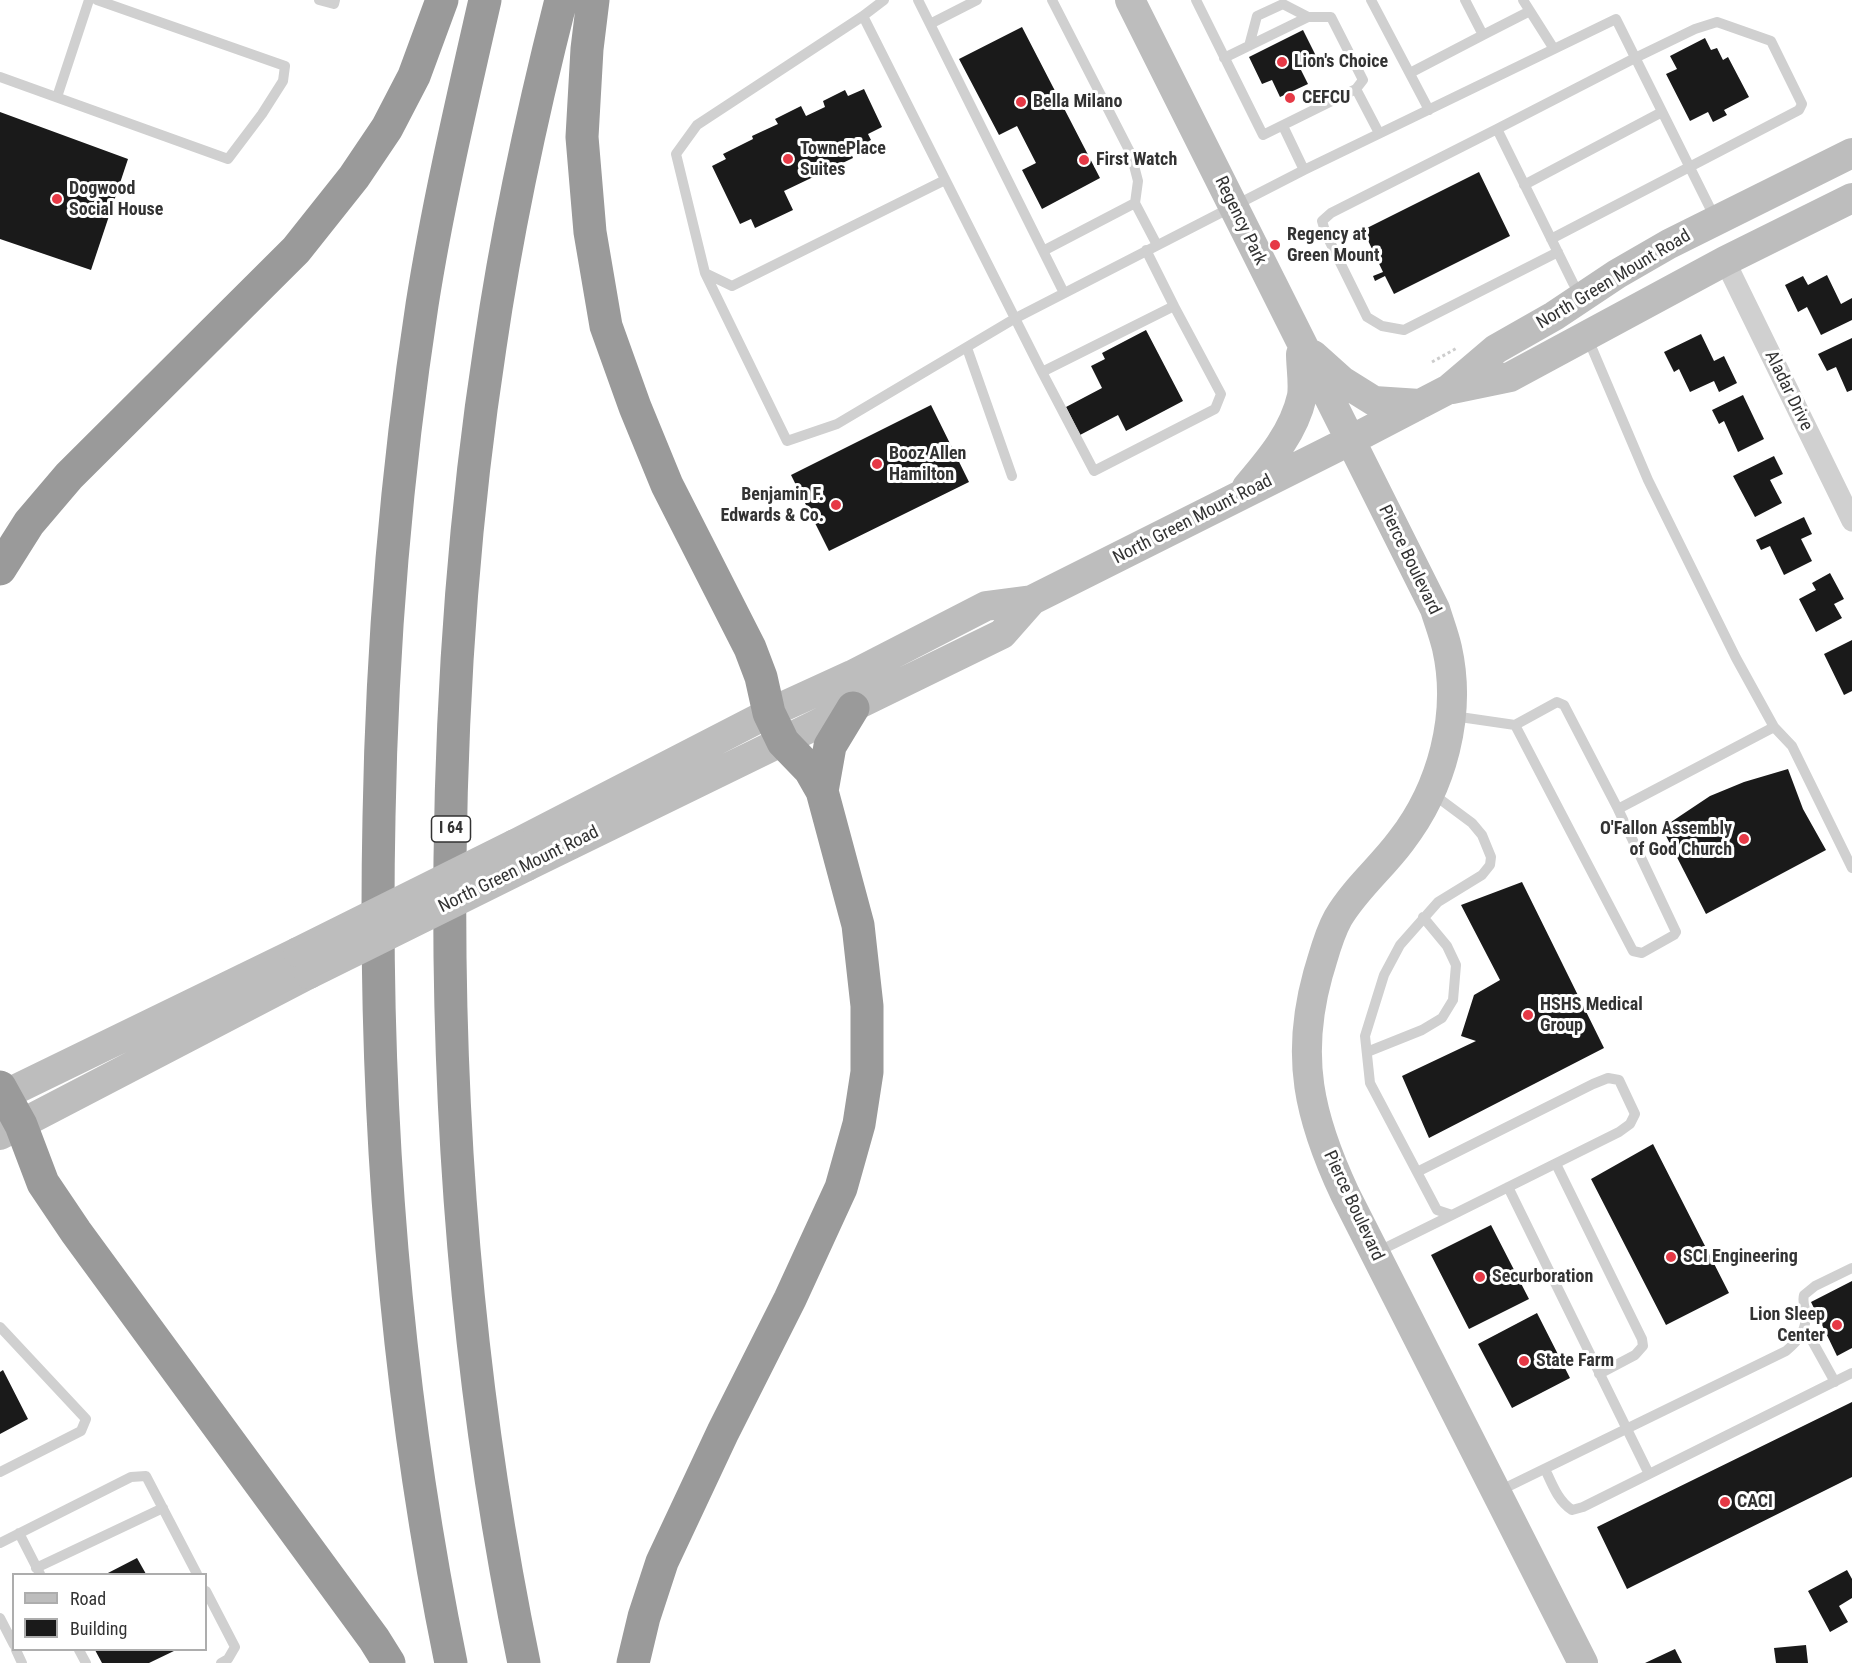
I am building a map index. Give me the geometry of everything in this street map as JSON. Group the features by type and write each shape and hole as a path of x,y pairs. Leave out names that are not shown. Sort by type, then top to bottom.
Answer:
{"highway":[{"path":"0,569 29,524 69,476 296,250 354,177 387,128 414,76 442,0"},
{"path":"451,1663 423,1515 397,1299 378,1036 377,886 381,734 388,598 404,447 422,307 441,195 485,0"},
{"name":"I 64","path":"524,1663 482,1410 457,1168 449,931 452,747 460,606 490,346 531,126 561,0"},
{"path":"593,0 587,49 582,137 590,232 606,326 635,407 667,485 750,648 776,727 810,770 822,791 858,925 866,994 867,1072 859,1124 841,1188 790,1299 723,1432 662,1562 644,1617 633,1663"},
{"path":"822,791 830,746 853,708"},
{"path":"2,1092 11,1130 76,1232 374,1639 389,1663"}],"street":[{"name":"Regency Park","path":"1130,0 1349,441"},
{"name":"North Green Mount Road","path":"11,1130 304,963 776,727 852,675 986,606 1032,600 1449,389 1496,349 1554,316 1617,274 1669,244 1852,153"},
{"name":"North Green Mount Road","path":"1449,389 1510,377 1725,261 1852,198"},
{"name":"Aladar Drive","path":"1725,261 1852,521"},
{"path":"1301,344 1342,381 1374,400 1420,404"},
{"path":"1239,496 1278,449 1293,423 1302,394 1301,344"},
{"name":"Pierce Boulevard","path":"1349,441 1435,609 1448,649 1452,693 1448,736 1438,776 1431,792 1401,842 1355,894 1340,915 1325,951 1310,1004 1306,1059 1309,1091 1329,1161 1583,1663"},
{"name":"North Green Mount Road","path":"776,727 853,708 1002,634 1032,600"},
{"name":"North Green Mount Road","path":"2,1092 304,963"}],"lane":[{"path":"57,97 89,0"},
{"path":"0,76 228,159 262,114 283,81 285,66 97,0"},
{"path":"320,0 334,4 335,0"},
{"path":"884,0 697,125 676,153 705,273 787,441 837,424 1014,319 1146,250 1379,133 1616,19 1717,221"},
{"path":"918,0 1064,293"},
{"path":"930,24 977,0"},
{"path":"1052,0 1131,154 1138,181 1135,203 1157,245"},
{"path":"1210,0 1198,3 1263,135 1356,90 1363,80 1331,16 1308,16 1283,4 1257,16 1249,46"},
{"path":"1371,0 1429,110"},
{"path":"1465,0 1483,34"},
{"path":"1523,0 1554,49"},
{"path":"1410,73 1530,11"},
{"path":"863,16 1014,319 1094,471 1215,410 1221,394 1146,250"},
{"path":"1224,58 1308,16"},
{"path":"1551,239 1799,111 1802,104 1772,41 1717,22 1695,29 1331,213 1322,221 1326,234 1366,316 1382,326 1404,330 1558,252"},
{"path":"1356,90 1379,133"},
{"path":"1524,185 1662,111"},
{"path":"1283,126 1304,170"},
{"path":"1497,129 1581,298"},
{"path":"705,273 732,286 945,180"},
{"path":"1042,250 1135,203"},
{"path":"1042,372 1174,306"},
{"path":"1586,336 1648,480 1736,658 1774,727 1791,746 1852,867"},
{"path":"967,348 1012,476"},
{"path":"1450,716 1515,725 1557,702 1564,705 1618,809 1676,932 1674,935 1642,953 1633,951 1515,725"},
{"path":"1618,809 1774,727"},
{"path":"1431,792 1472,823 1482,835 1491,856 1490,865 1482,875 1438,902 1423,916 1400,945 1384,975 1365,1036 1370,1083 1437,1210 1452,1215"},
{"path":"1367,1052 1422,1030 1442,1018 1453,1000 1456,965 1447,946 1423,916"},
{"path":"1374,1253 1619,1132 1630,1124 1635,1114 1619,1080 1608,1078 1417,1172"},
{"path":"1556,1164 1642,1339 1643,1346 1635,1355 1599,1374"},
{"path":"1508,1187 1649,1474"},
{"path":"1496,1492 1786,1351 1799,1340 1805,1328 1806,1311 1802,1302 1804,1295 1815,1286 1852,1268"},
{"path":"0,1328 86,1419 81,1431 0,1472"},
{"path":"1805,1328 1835,1382"},
{"path":"1545,1468 1559,1498 1572,1510 1583,1507 1852,1373"},
{"path":"0,1543 131,1477 146,1476 196,1573"},
{"path":"19,1533 38,1571 163,1508"},
{"path":"207,1593 235,1647 228,1659 220,1663"},
{"path":"0,1618 12,1641"}],"building":[{"name":"Bella Milano","path":"1022,27 1100,178 1042,209 1022,170 1036,163 1017,126 999,135 959,59"},
{"path":"1303,30 1316,56 1298,64 1308,84 1280,97 1272,80 1262,84 1249,57"},
{"path":"1705,38 1711,50 1717,48 1723,60 1728,57 1749,97 1724,110 1727,115 1713,122 1708,112 1690,121 1666,74 1677,69 1670,56"},
{"name":"TownePlace Suites","path":"864,89 882,127 868,134 871,140 850,151 853,158 784,191 793,210 755,228 751,219 740,224 712,166 726,159 723,154 753,139 752,136 778,124 775,119 801,106 806,116 825,107 823,101 845,90 848,96"},
{"name":"Dogwood Social House","path":"0,112 128,159 91,270 0,239"},
{"path":"1479,172 1510,236 1394,294 1385,276 1375,281 1373,276 1383,272 1363,230"},
{"path":"1827,275 1841,304 1852,298 1852,320 1821,335 1807,307 1798,312 1785,285 1803,276 1808,285"},
{"path":"1146,330 1183,401 1126,431 1118,415 1080,435 1066,407 1102,388 1091,366 1105,359 1102,353"},
{"path":"1701,334 1714,361 1724,356 1737,383 1719,392 1714,381 1690,392 1679,369 1674,372 1664,352"},
{"path":"1852,338 1852,390 1847,392 1836,367 1827,371 1818,354"},
{"path":"1743,395 1764,439 1738,452 1724,421 1719,424 1712,410"},
{"path":"931,405 969,482 829,551 791,475"},
{"path":"1774,456 1783,474 1770,480 1782,503 1755,517 1733,476"},
{"path":"1804,517 1812,534 1801,539 1812,561 1784,575 1770,546 1761,550 1756,540"},
{"path":"1830,573 1844,599 1834,604 1842,618 1816,632 1799,599 1816,590 1812,583"},
{"path":"1852,640 1852,691 1844,695 1824,654"},
{"name":"O'Fallon Assembly of God Church","path":"1788,769 1803,809 1826,850 1706,914 1662,828 1710,796 1744,782"},
{"name":"HSHS Medical Group","path":"1522,882 1604,1048 1429,1138 1402,1076 1476,1041 1461,1036 1474,995 1500,980 1461,905"},
{"name":"SCI Engineering","path":"1653,1144 1729,1293 1666,1325 1591,1179"},
{"name":"Securboration","path":"1491,1225 1529,1299 1469,1329 1431,1255"},
{"name":"Lion Sleep Center","path":"1852,1281 1852,1348 1837,1356 1811,1302"},
{"name":"State Farm","path":"1537,1313 1570,1378 1512,1408 1478,1344"},
{"path":"3,1370 28,1419 0,1434 0,1372"},
{"name":"CACI","path":"1852,1402 1852,1477 1627,1589 1597,1527"},
{"path":"137,1558 145,1573 108,1573"},
{"path":"1847,1570 1852,1579 1852,1598 1839,1606 1848,1622 1830,1632 1808,1591"},
{"path":"1806,1645 1808,1663 1776,1663 1774,1648"},
{"path":"1675,1649 1682,1663 1645,1663"},
{"path":"96,1651 174,1651 149,1663 102,1663"}],"place":[{"name":"Lion's Choice","path":"1282,62"},
{"name":"CEFCU","path":"1290,98"},
{"name":"Bella Milano","path":"1021,102"},
{"name":"TownePlace Suites","path":"788,159"},
{"name":"First Watch","path":"1084,160"},
{"name":"Dogwood Social House","path":"57,199"},
{"name":"Regency at Green Mount","path":"1275,245"},
{"name":"Booz Allen Hamilton","path":"877,464"},
{"name":"Benjamin F. Edwards & Co.","path":"836,505"},
{"name":"O'Fallon Assembly of God Church","path":"1744,839"},
{"name":"HSHS Medical Group","path":"1528,1015"},
{"name":"SCI Engineering","path":"1671,1257"},
{"name":"Securboration","path":"1480,1277"},
{"name":"Lion Sleep Center","path":"1837,1325"},
{"name":"State Farm","path":"1524,1361"},
{"name":"CACI","path":"1725,1502"}]}
